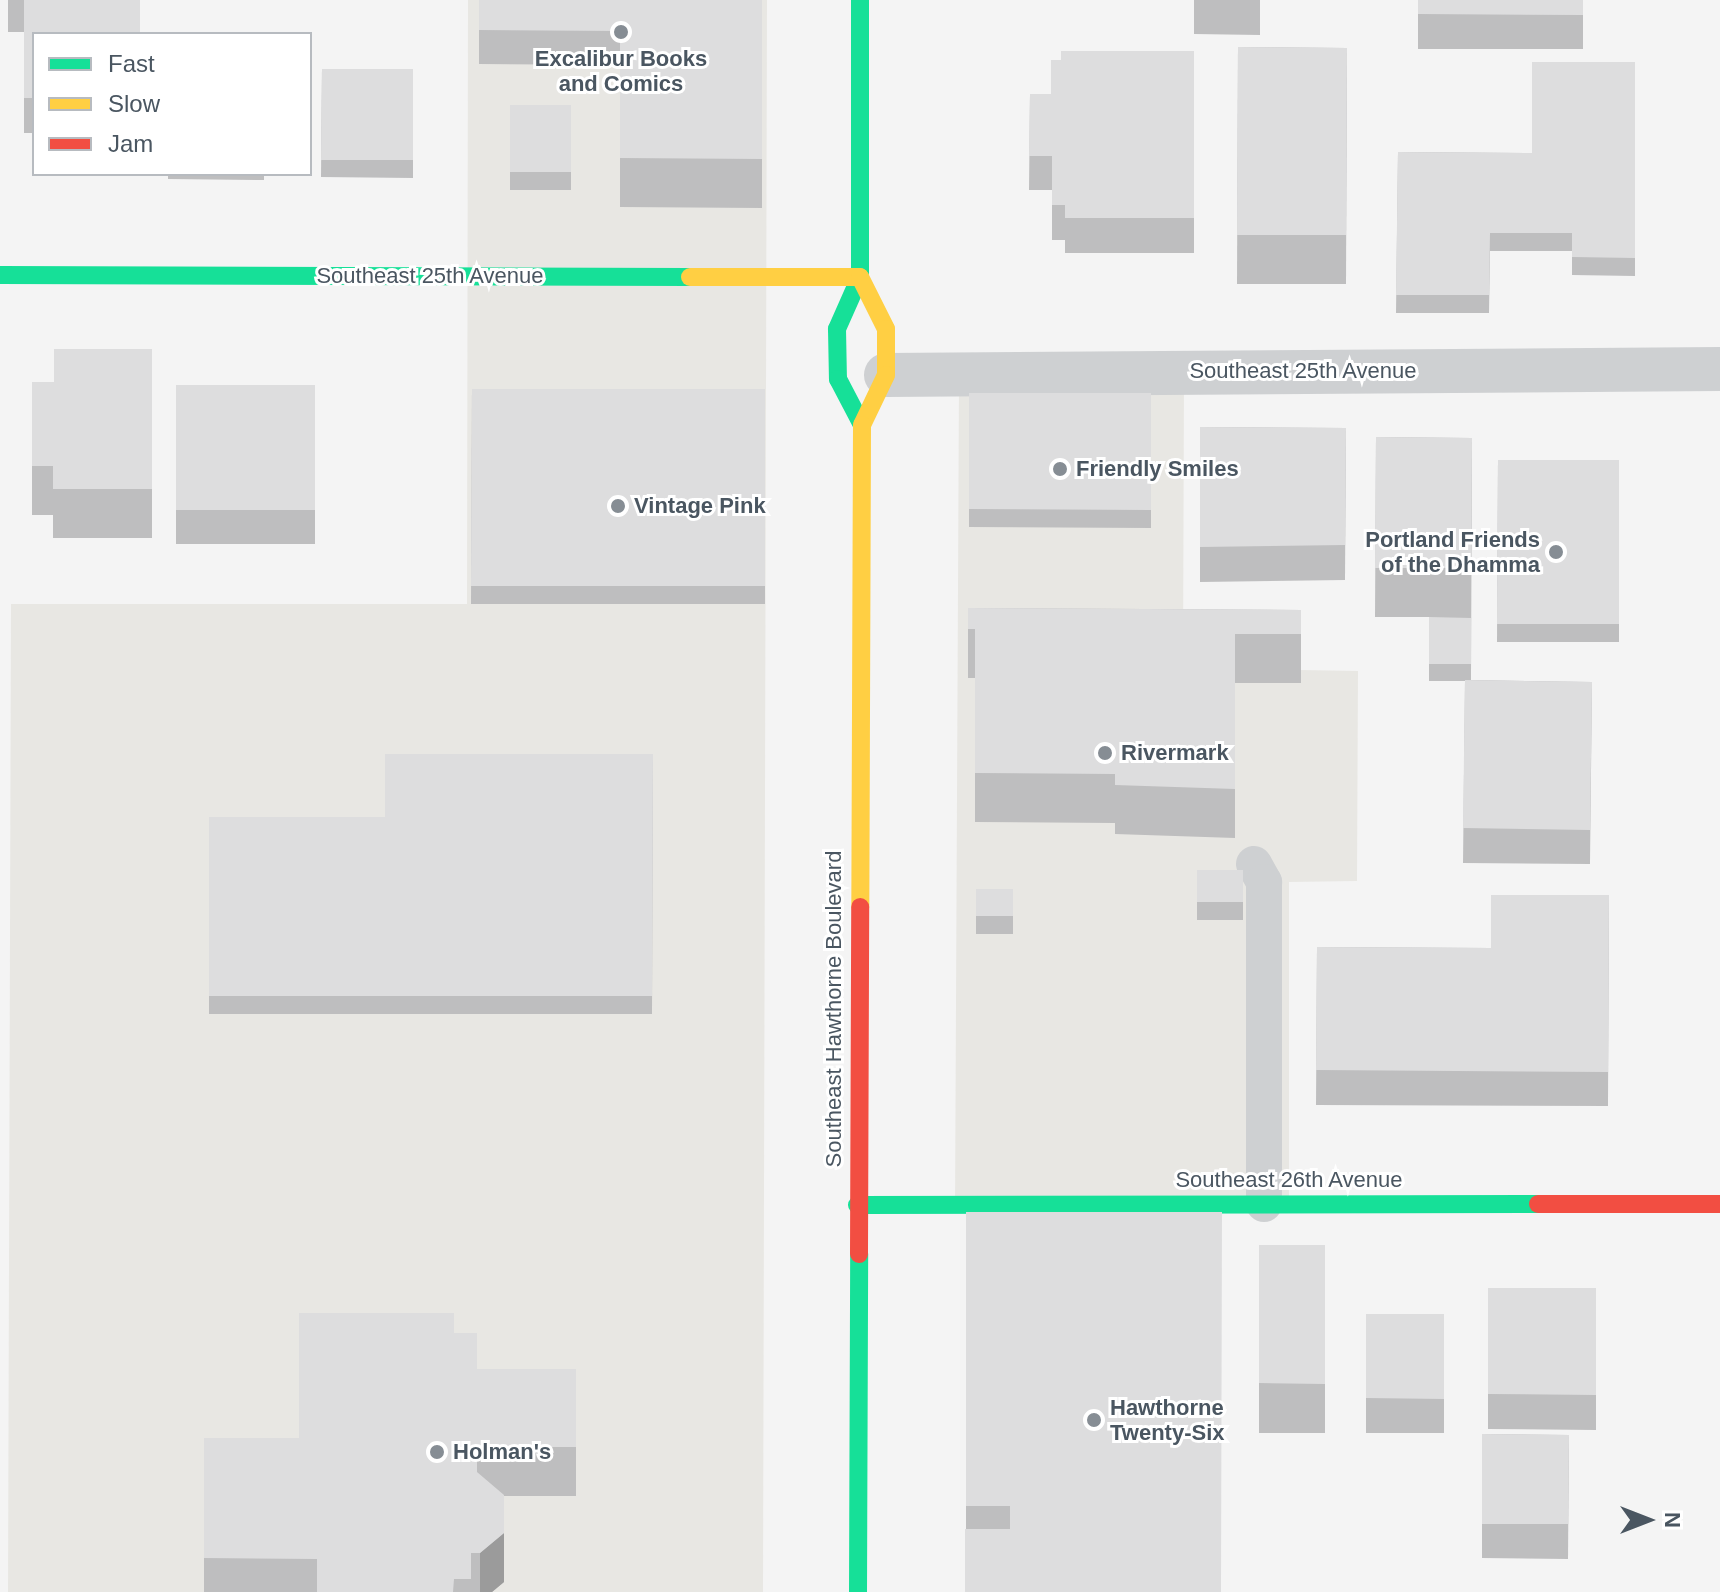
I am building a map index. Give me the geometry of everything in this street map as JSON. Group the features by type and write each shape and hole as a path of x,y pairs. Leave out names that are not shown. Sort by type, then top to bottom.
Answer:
{"main road":[{"name":"Southeast Hawthorne Boulevard","path":"860,0 860,277 837,329 838,379 862,425"},
{"name":"Southeast 25th Avenue","path":"0,275 860,277"},
{"name":"Southeast Hawthorne Boulevard","path":"858,1592 862,425 886,375 886,329 860,277"},
{"name":"Southeast 26th Avenue","path":"857,1205 1720,1204"}],"street":[{"name":"Southeast 25th Avenue","path":"886,375 1720,369"}],"lane":[{"path":"1254,864 1264,882 1264,1204"}],"shaded area":[{"path":"468,0 767,0 763,1592 8,1592 11,604 467,604"},
{"path":"1184,378 1183,668 1358,671 1357,881 1289,882 1289,1210 955,1211 959,379"}],"building":[{"path":"24,0 140,0 140,32 32,32 32,98 24,98"},
{"path":"479,0 762,0 762,44 620,44 620,31 479,30"},
{"path":"1418,0 1583,0 1583,15 1418,14"},
{"path":"620,44 762,44 762,159 620,158"},
{"path":"1238,47 1347,48 1346,235 1237,235"},
{"path":"1061,51 1194,51 1194,218 1065,218 1065,205 1052,205 1052,156 1029,156 1030,94 1051,94 1051,60 1061,60"},
{"path":"1532,62 1635,62 1635,258 1572,257 1572,233 1490,233 1489,295 1396,295 1398,152 1532,153"},
{"path":"322,69 413,69 413,160 321,160"},
{"path":"510,105 571,105 571,172 510,172"},
{"path":"54,349 152,349 152,489 53,489 53,466 32,466 32,382 54,382"},
{"path":"176,385 315,385 315,510 176,510"},
{"name":"Vintage Pink","path":"472,389 765,389 765,586 471,586"},
{"name":"Friendly Smiles","path":"969,393 1151,393 1151,510 969,509"},
{"path":"1200,427 1346,428 1345,545 1200,547"},
{"path":"1376,437 1472,438 1471,568 1375,568"},
{"path":"1498,460 1619,460 1619,624 1497,624"},
{"name":"Rivermark","path":"968,608 1301,610 1301,634 1235,634 1235,789 1115,785 1115,774 975,773 975,629 968,629"},
{"path":"1429,617 1471,618 1471,664 1429,664"},
{"path":"1465,680 1592,682 1590,830 1463,828"},
{"path":"385,754 653,754 652,996 209,996 209,817 385,817"},
{"path":"1197,870 1243,870 1243,902 1197,902"},
{"path":"976,889 1013,889 1013,916 976,916"},
{"path":"1491,895 1609,895 1608,1072 1316,1070 1317,947 1491,948"},
{"name":"Hawthorne Twenty-Six","path":"966,1212 1222,1212 1221,1592 965,1592 965,1529 1010,1529 1010,1506 966,1506"},
{"path":"1259,1245 1325,1245 1325,1384 1259,1383"},
{"path":"1488,1288 1596,1288 1596,1395 1488,1394"},
{"name":"Holman's","path":"299,1313 454,1313 454,1333 477,1333 477,1369 576,1369 576,1447 477,1447 477,1472 504,1495 504,1533 480,1553 471,1553 471,1579 454,1579 453,1592 317,1592 317,1559 204,1558 204,1438 299,1438"},
{"path":"1366,1314 1444,1314 1444,1399 1366,1398"},
{"path":"1482,1434 1569,1435 1568,1524 1482,1524"}],"traffic: fast":[{"path":"860,0 860,277 837,329 838,379 862,425"},
{"path":"0,275 690,277"},
{"path":"857,1205 1538,1204"},
{"path":"858,1592 859,1254"}],"traffic: slow":[{"path":"690,277 860,277"},
{"path":"860,277 886,329 886,375 862,425 860,907"}],"traffic: jam":[{"path":"859,1254 860,907"},
{"path":"1538,1204 1720,1204"}],"place":[{"name":"Excalibur Books and Comics","path":"621,32"},
{"name":"Friendly Smiles","path":"1060,469"},
{"name":"Vintage Pink","path":"618,506"},
{"name":"Portland Friends of the Dhamma","path":"1556,552"},
{"name":"Rivermark","path":"1105,753"},
{"name":"Hawthorne Twenty-Six","path":"1094,1420"},
{"name":"Holman's","path":"437,1452"}]}
